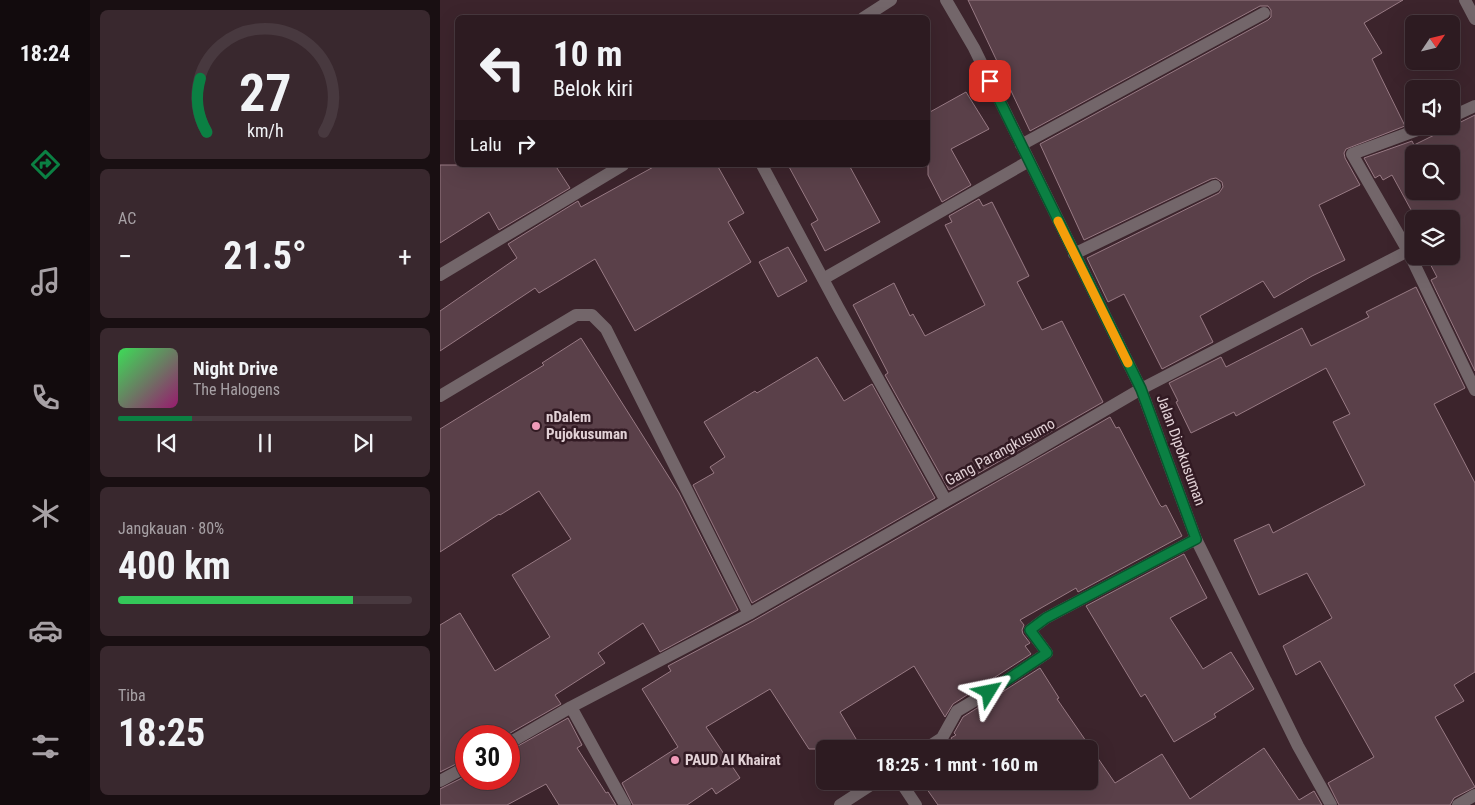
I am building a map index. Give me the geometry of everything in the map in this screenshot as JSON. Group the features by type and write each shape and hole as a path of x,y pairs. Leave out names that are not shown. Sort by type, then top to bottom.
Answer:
{"street":[{"path":"868,15 891,0"},
{"name":"Jalan Dipokusuman","path":"946,0 974,48 1141,389 1196,539 1298,746 1331,805"},
{"path":"1465,0 1475,19"},
{"path":"1021,145 1264,13"},
{"path":"1460,112 1475,106"},
{"path":"1405,134 1352,154 1405,246"},
{"path":"823,279 1029,161"},
{"path":"440,274 620,167"},
{"name":"Gang Parangkusumo","path":"763,167 946,501 1024,458 1141,389 1405,253"},
{"path":"1074,254 1215,186"},
{"path":"1415,265 1475,390"},
{"path":"440,396 576,315 592,315 606,329 749,614"},
{"path":"520,737 571,707 749,614 946,501"},
{"path":"939,740 957,711 1047,653 1030,630 1046,618 1196,539"},
{"path":"571,707 625,805"},
{"path":"440,781 455,773"},
{"path":"840,805 863,790"},
{"path":"906,790 916,805"},
{"path":"1458,805 1475,794"}],"building":[{"path":"968,0 1403,0 1364,23 1382,53 1372,59 1405,126 1346,149 1344,153 1345,158 1360,185 1319,205 1345,260 1274,298 1263,281 1200,316 1213,342 1162,369 1124,294 1108,302 1087,258 1219,193 1223,187 1222,182 1216,178 1211,179 1084,240 1040,144 1268,20 1271,17 1271,10 1268,6 1260,6 1030,131"},
{"path":"966,92 989,129 951,149 971,185 942,202 928,175 928,167 930,167 930,112"},
{"path":"1475,115 1475,371 1431,280 1437,277 1431,265 1460,265 1460,210 1411,210 1406,200 1460,200 1460,145 1414,145 1434,135 1460,135 1460,122"},
{"path":"1412,141 1414,145 1405,145 1405,199 1392,175 1383,180 1380,175 1375,178 1364,158"},
{"path":"440,165 455,165 455,167 556,167 570,188 499,230 489,212 440,243"},
{"path":"653,167 718,167 744,213 728,222 751,262 635,331 595,259 539,293 535,288 440,351 440,311 517,258 508,244 578,201 581,207"},
{"path":"789,167 850,167 880,222 825,251 811,224 818,220"},
{"path":"979,199 983,206 992,202 1029,276 1017,282 1042,330 1062,321 1103,402 949,490 885,375 888,373 853,305 894,283 910,316 913,314 925,336 985,305 945,225 952,222 949,216"},
{"path":"788,247 807,281 778,297 759,262"},
{"path":"1416,287 1465,388 1434,404 1475,483 1475,672 1454,685 1464,701 1435,717 1475,787 1454,798 1450,805 1339,805 1328,783 1374,757 1320,661 1296,675 1283,646 1332,618 1307,573 1259,595 1234,540 1269,524 1273,533 1365,485 1333,422 1350,414 1326,368 1236,416 1234,412 1191,433 1169,383 1221,357 1226,367 1302,328 1311,346 1369,317 1366,312"},
{"path":"581,338 679,493 738,610 660,652 643,623 598,653 605,663 555,695 561,704 520,727 520,725 455,725 455,764 440,772 440,625 460,613 495,671 550,637 512,575 571,539 539,491 440,552 440,429 544,365 542,363"},
{"path":"817,357 844,401 872,384 935,498 752,603 693,485 714,473 710,467 725,457 704,422"},
{"path":"1110,417 1116,428 1119,427 1160,505 1162,507 1166,505 1182,536 1078,592 1076,588 1020,620 1024,625 1023,634 1030,643 1025,646 1031,654 953,704 945,717 914,666 840,712 857,740 816,740 816,749 809,749 770,689 706,727 740,778 716,794 712,788 687,805 633,805 622,783 678,747 642,689 671,671 668,666 753,621"},
{"path":"1184,554 1207,598 1170,618 1203,669 1231,652 1254,689 1214,714 1216,717 1174,742 1145,694 1141,697 1086,606"},
{"path":"1040,668 1059,698 1057,699 1085,740 952,740 951,738 956,735 954,733 963,717"},
{"path":"568,718 582,745 577,748 616,805 559,805 546,784 507,805 440,805 440,789 455,782 455,790 520,790 520,745"},
{"path":"1264,748 1299,800 1314,791 1322,805 938,805 928,790 1098,790 1098,758 1115,783 1162,754 1190,799"}],"slow traffic":[{"path":"1058,221 1128,363"}],"place":[{"name":"nDalem Pujokusuman","path":"536,426"},
{"name":"PAUD Al Khairat","path":"675,760"}],"route":[{"path":"989,692 1047,653 1030,630 1046,618 1196,539 1141,389 990,81"}]}
